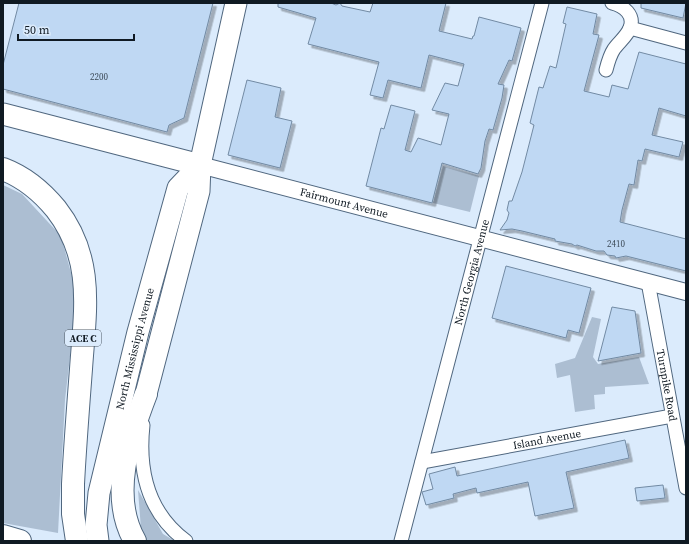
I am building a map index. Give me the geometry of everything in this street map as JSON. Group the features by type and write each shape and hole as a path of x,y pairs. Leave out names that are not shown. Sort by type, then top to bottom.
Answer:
{"highway":[{"name":"ACE C","path":"3,169 20,177 43,194 53,205 70,230 81,258 85,286 85,309 73,484 73,514 77,541"},
{"path":"135,541 125,513 124,477 135,422 146,394"}],"main road":[{"name":"North Mississippi Avenue","path":"146,394 199,191 200,165 236,3"},
{"name":"Fairmount Avenue","path":"3,114 200,165"},
{"name":"North Mississippi Avenue","path":"98,541 96,525 98,493 138,332 178,188 200,165"}],"street":[{"name":"North Georgia Avenue","path":"402,541 542,3"},
{"path":"606,70 610,56 614,49 630,28 631,19 627,10 617,4 612,3"},
{"path":"630,28 686,43"},
{"name":"Fairmount Avenue","path":"200,165 686,292"},
{"name":"Turnpike Road","path":"648,282 686,488"},
{"path":"146,394 141,440 141,454 145,480 152,502 158,512 171,528 186,541"},
{"name":"Island Avenue","path":"422,462 672,416"}],"shaded area":[{"path":"443,166 479,176 470,212 433,203"},
{"path":"3,185 22,194 61,236 77,295 65,400 58,533 3,523"},
{"path":"592,317 601,319 593,357 598,364 639,357 649,384 605,387 605,394 594,395 595,409 575,412 570,375 557,378 555,364 575,358"},
{"path":"138,490 163,534 175,541 147,541 141,529"}],"building":[{"path":"19,3 213,3 184,118 169,125 167,132 3,89 3,65"},
{"path":"278,3 331,3 336,5 340,3 342,6 370,12 373,3 446,3 439,31 472,39 479,17 521,28 512,61 509,60 498,84 504,85 502,98 493,130 489,129 485,141 481,168 478,174 442,163 432,203 366,186 381,128 384,129 391,105 415,111 405,150 411,152 418,138 441,145 449,114 432,110 445,83 458,86 464,64 429,55 421,88 388,80 383,98 370,95 379,62 308,44 316,18 278,7"},
{"path":"641,3 686,3 683,18 641,8"},
{"path":"567,7 597,14 593,34 599,35 584,91 609,97 612,85 628,89 639,52 686,64 686,116 659,108 652,135 683,142 679,157 645,149 642,161 638,160 634,185 629,184 620,222 686,239 686,271 626,256 616,258 615,256 607,255 604,251 596,251 577,245 575,246 572,244 555,241 555,239 522,231 512,229 500,230 507,220 509,213 507,210 509,201 512,201 522,172 534,125 530,123 539,87 543,88 550,66 556,68 566,24 563,23"},
{"path":"247,80 281,88 275,117 292,121 280,168 228,155"},
{"path":"506,266 591,288 579,333 568,330 566,338 492,318"},
{"path":"612,307 635,311 641,353 598,361"},
{"path":"625,440 629,458 566,472 574,508 535,516 528,482 477,493 476,488 453,494 454,498 426,505 422,492 433,489 429,474 455,467 457,476"},
{"path":"663,485 665,498 637,501 635,488"}]}
